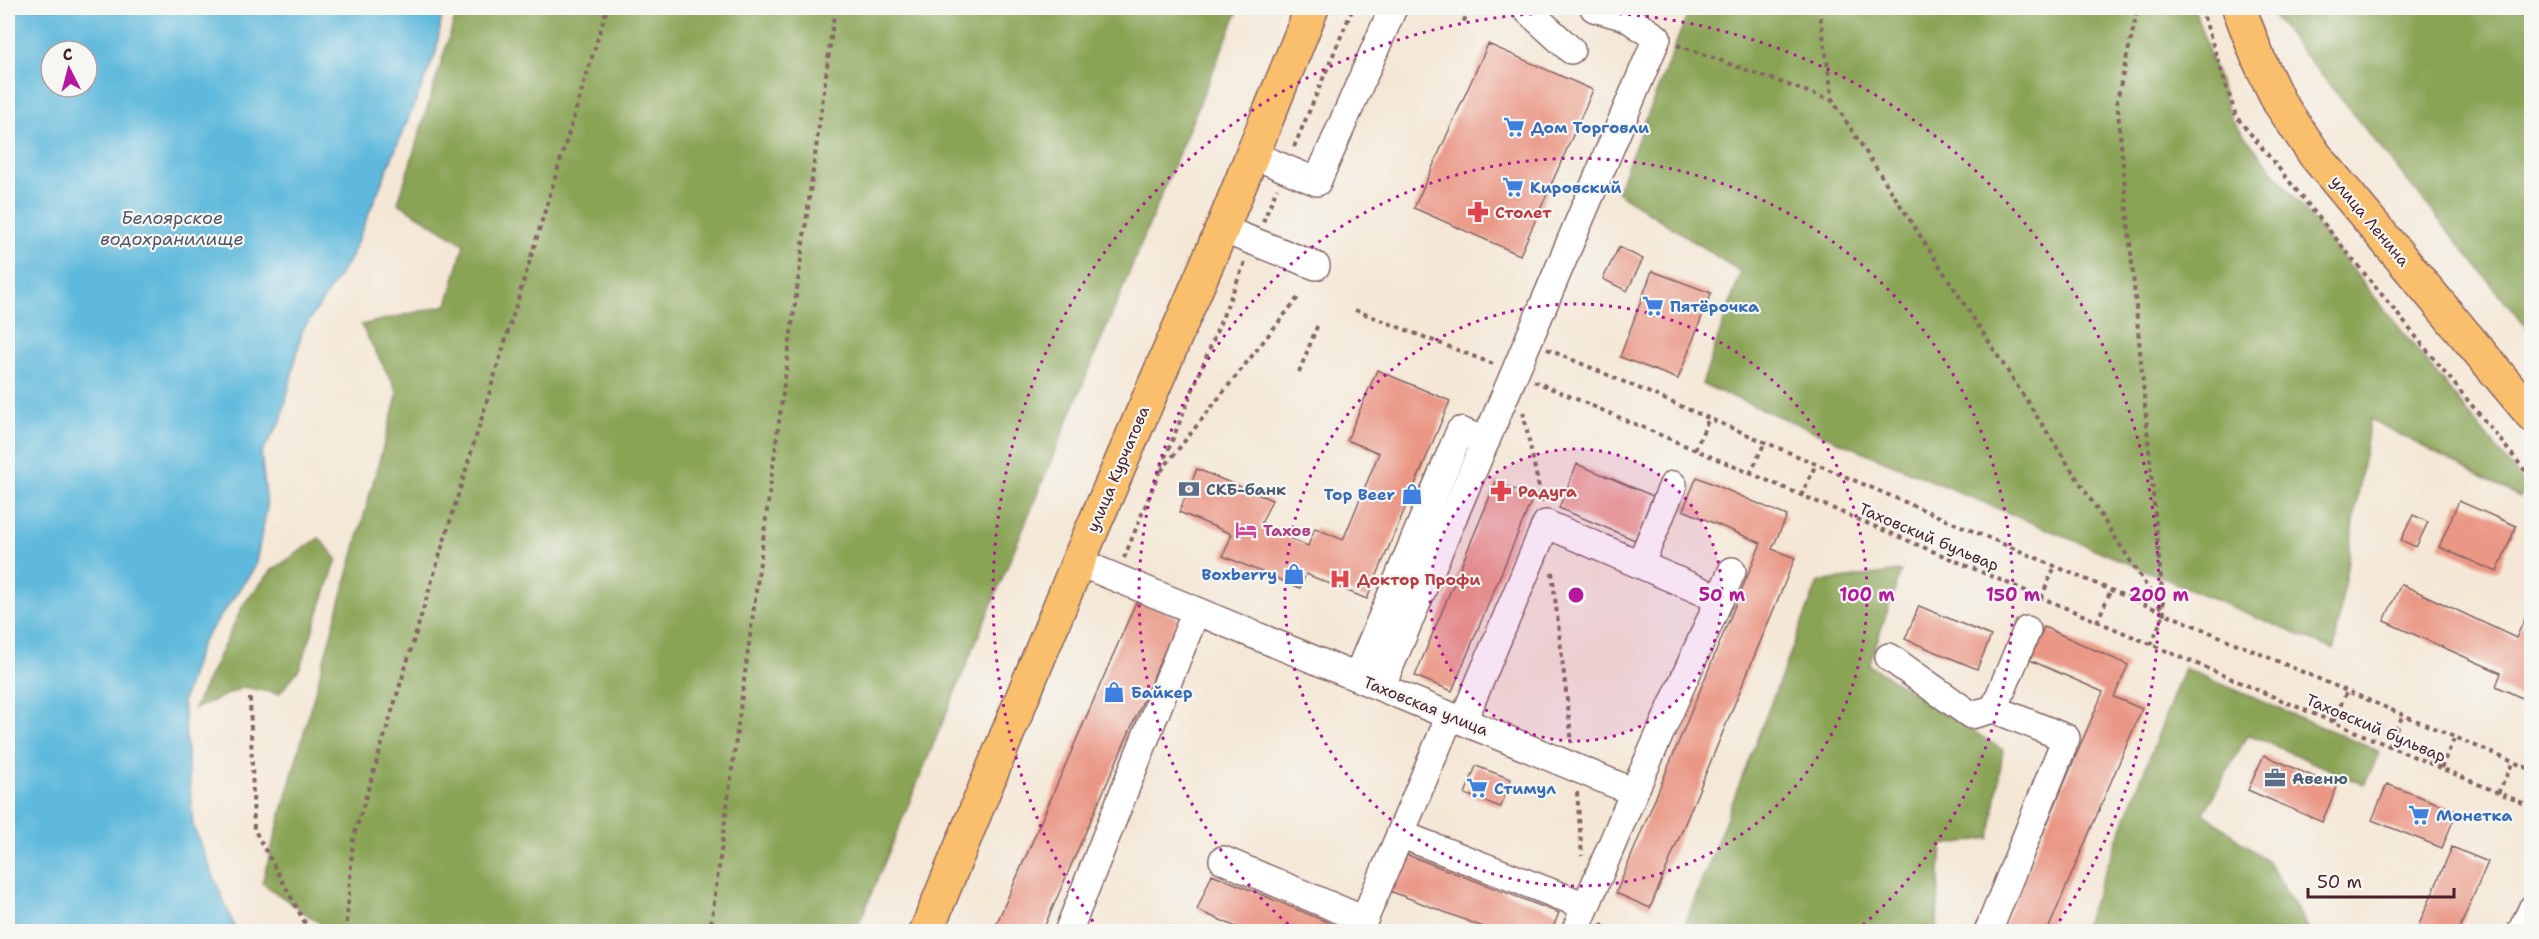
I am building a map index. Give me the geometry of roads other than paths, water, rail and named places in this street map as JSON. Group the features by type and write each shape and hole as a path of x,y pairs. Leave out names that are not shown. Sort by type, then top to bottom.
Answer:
{"main road":[{"name":"улица Курчатова","path":"926,932 1078,562 1222,229 1312,8"},
{"name":"улица Ленина","path":"2239,8 2258,58 2279,102 2315,155 2532,415"}],"street":[{"path":"1251,154 1317,182 1393,8"},
{"path":"1525,8 1571,50"},
{"path":"1369,682 1460,431 1486,441 1657,38 1626,17 1594,8"},
{"path":"1222,229 1316,266"},
{"path":"1640,565 1673,485"},
{"path":"1223,860 1364,920 1400,834 1457,718 1546,524 1720,599"},
{"name":"Таховская улица","path":"1078,562 1634,792"},
{"path":"1575,932 1732,571"},
{"path":"1068,932 1196,611"},
{"path":"1994,709 2027,630"},
{"path":"1889,657 1971,715 1994,709 2066,738 1988,932"},
{"path":"1400,834 1586,906"},
{"path":"2521,932 2532,909"}],"water":[{"name":"Белоярское водохранилище","path":"8,8 443,8 436,52 349,261 302,331 281,421 261,453 267,507 255,567 201,644 183,701 193,826 236,931 8,931"}],"place":[{"name":"Дом Торговли","path":"1514,127"},
{"name":"Кировский","path":"1513,187"},
{"name":"Столет","path":"1478,212"},
{"name":"Пятёрочка","path":"1653,306"},
{"name":"СКБ-банк","path":"1189,489"},
{"name":"Радуга","path":"1501,491"},
{"name":"Top Beer","path":"1412,494"},
{"name":"Тахов","path":"1246,530"},
{"name":"Boxberry","path":"1294,574"},
{"name":"Доктор Профи","path":"1340,579"},
{"name":"Байкер","path":"1114,692"},
{"name":"Авеню","path":"2275,778"},
{"name":"Стимул","path":"1477,788"},
{"name":"Монетка","path":"2419,815"}]}
